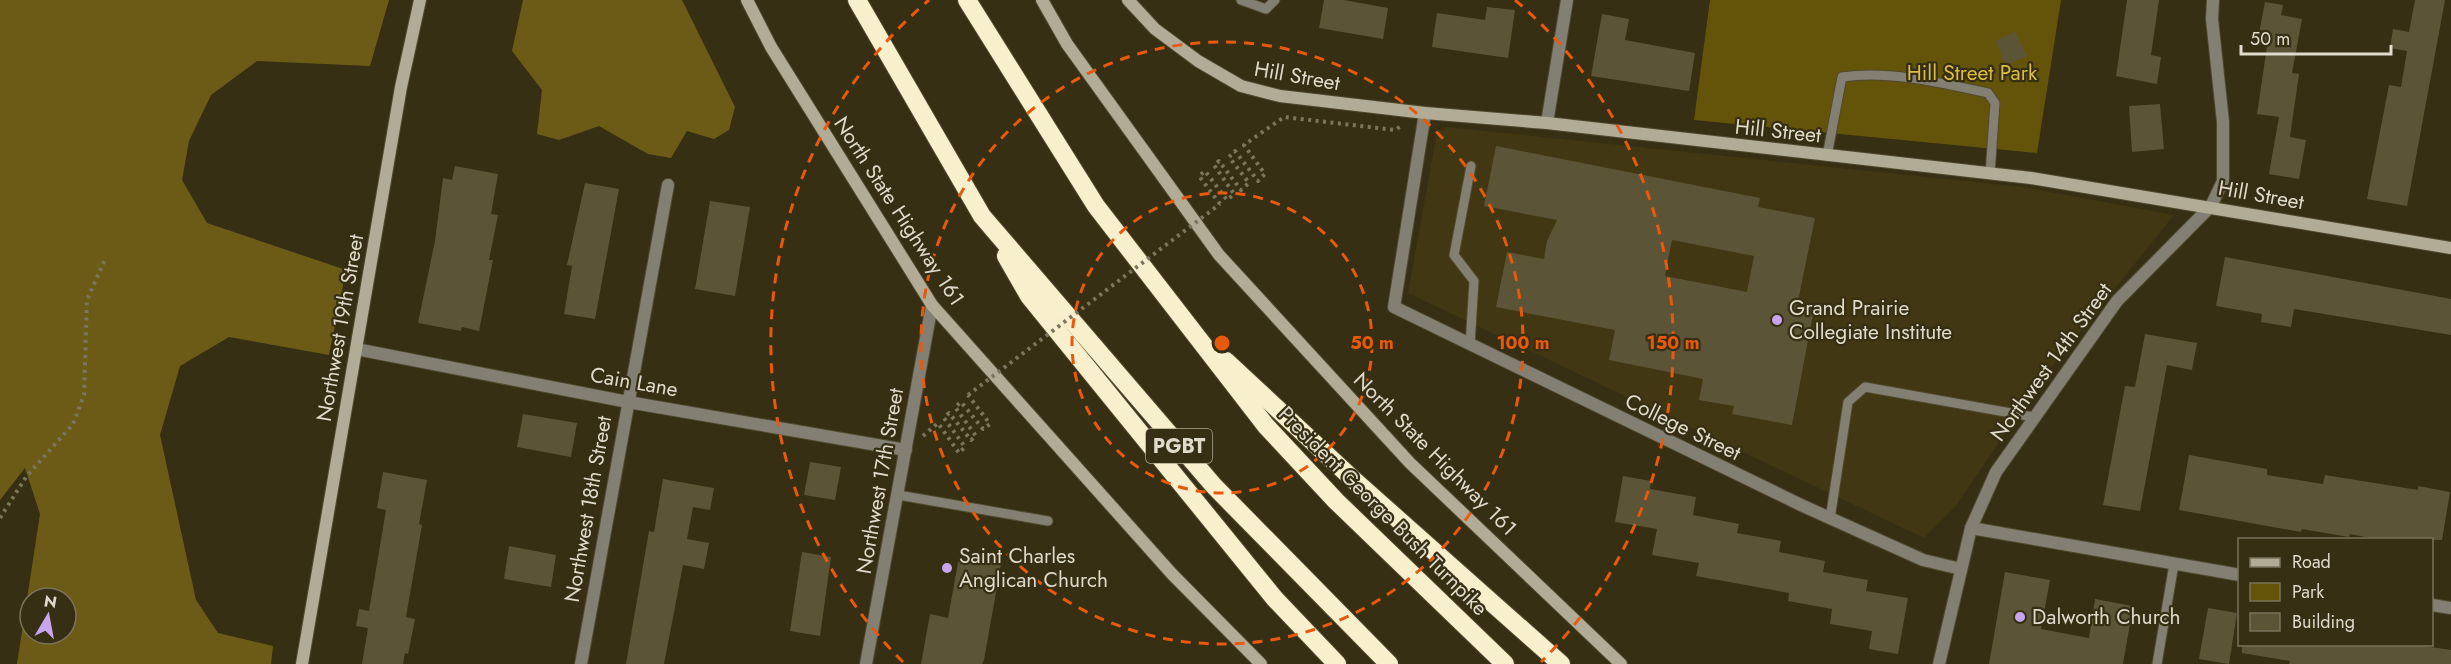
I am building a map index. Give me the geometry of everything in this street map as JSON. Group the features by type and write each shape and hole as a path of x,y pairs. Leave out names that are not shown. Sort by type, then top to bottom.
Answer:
{"highway":[{"name":"PGBT","path":"857,0 982,216 1214,486 1389,664"},
{"name":"President George Bush Turnpike","path":"968,0 1096,206 1266,426 1336,501 1505,664"},
{"path":"982,216 1029,296 1275,599 1337,664"},
{"path":"1186,324 1356,482 1561,664"}],"street":[{"name":"Northwest 19th Street","path":"302,664 401,87 420,0"},
{"name":"North State Highway 161","path":"747,0 771,46 932,305 1172,574 1261,664"},
{"name":"North State Highway 161","path":"1042,0 1067,44 1219,255 1410,463 1621,664"},
{"name":"Hill Street","path":"1128,0 1155,29 1198,61 1241,87 1280,96 1425,113 1547,123 1990,174 2211,206 2451,248"},
{"path":"1547,123 1567,0"},
{"name":"Northwest 14th Street","path":"1939,664 1971,528 1996,472 2117,300 2211,206 2223,181 2223,122 2212,19 2213,0"},
{"name":"College Street","path":"1425,113 1394,307 1830,519 1923,560 1961,569"},
{"name":"Northwest 18th Street","path":"581,664 668,185"},
{"name":"Northwest 17th Street","path":"866,664 932,305"},
{"name":"Cain Lane","path":"356,349 627,402 906,450"},
{"path":"1971,528 2238,575"},
{"path":"2433,605 2451,608"}],"lane":[{"path":"1241,0 1266,9 1275,0"},
{"path":"1827,156 1842,77 1861,74 1934,82 1989,93 1995,103 1990,174"},
{"path":"1470,345 1474,281 1454,255 1471,166"},
{"path":"1830,519 1848,402 1865,387 2034,417"},
{"path":"898,495 1048,521"},
{"path":"2157,664 2174,564"}],"path":[{"path":"906,450 938,423 959,453 965,447 944,418 949,413 971,440 976,436 955,407 961,402 983,429 990,424 968,395 1220,204 1199,176 1205,171 1227,200 1234,194 1214,165 1219,161 1241,190 1249,183 1229,157 1235,150 1258,181 1265,174 1244,145 1284,117 1395,130 1425,113"},
{"path":"0,518 26,477 73,424 84,395 87,300 106,257"}],"shaded area":[{"path":"0,0 389,0 370,66 257,61 211,95 189,141 182,180 207,223 346,270 329,355 229,337 180,366 160,435 196,600 218,633 273,646 271,664 17,664 20,646 78,646 78,586 29,586 40,514 25,468 0,500"},
{"path":"523,0 682,0 735,107 729,130 714,139 687,131 671,158 648,154 599,126 559,140 537,134 542,90 512,51"},
{"name":"Grand Prairie Collegiate Institute","path":"1447,127 2023,187 2174,215 2042,379 1955,507 1924,538 1408,293 1437,132"}],"green space":[{"name":"Hill Street Park","path":"1710,0 2061,0 2037,153 1694,120"}],"building":[{"path":"1324,0 1344,0 1388,8 1383,39 1319,28"},
{"path":"2127,0 2159,0 2151,55 2161,57 2157,84 2116,76"},
{"path":"2415,0 2445,0 2407,206 2367,199 2389,85 2401,87 2407,51 2390,48 2393,29 2409,32"},
{"path":"2265,2 2283,5 2281,15 2302,19 2292,73 2299,74 2290,137 2306,140 2299,179 2269,174 2279,117 2257,114 2267,46 2257,44"},
{"path":"1487,7 1515,10 1508,58 1432,47 1437,13 1485,20"},
{"path":"1602,14 1629,19 1625,40 1695,53 1689,91 1591,76"},
{"path":"2015,32 2027,56 2006,65 1995,41"},
{"path":"2160,104 2164,149 2132,152 2129,106"},
{"path":"1496,146 1760,198 1758,207 1815,218 1797,306 1814,309 1792,425 1732,414 1734,406 1699,400 1703,379 1609,360 1615,330 1496,307 1507,252 1544,259 1547,241 1557,220 1484,206","holes":["1672,240 1754,256 1747,292 1665,276"]},
{"path":"455,166 498,174 491,214 498,215 489,260 493,260 479,331 462,327 461,331 418,323 435,241 443,178 452,180"},
{"path":"585,183 619,189 595,319 564,314 572,266 567,265"},
{"path":"710,201 750,207 735,296 695,289"},
{"path":"2225,257 2451,299 2451,335 2294,309 2291,327 2261,322 2262,314 2216,306"},
{"path":"2145,334 2197,343 2192,370 2167,365 2140,511 2103,505 2125,386 2135,387"},
{"path":"523,414 577,423 571,457 517,447"},
{"path":"2189,455 2267,469 2267,475 2323,484 2325,475 2418,490 2418,486 2450,492 2442,540 2370,538 2350,534 2349,537 2302,529 2301,532 2179,510"},
{"path":"810,462 841,467 835,500 804,495"},
{"path":"383,472 427,480 419,524 422,525 406,617 415,619 408,654 405,653 403,664 362,664 368,628 356,626 359,609 369,611 386,510 377,508"},
{"path":"1623,476 1651,481 1650,489 1696,497 1693,515 1739,524 1737,533 1781,541 1779,552 1825,561 1823,572 1868,580 1866,591 1908,598 1898,654 1869,649 1872,631 1830,624 1832,609 1788,601 1789,593 1696,576 1699,563 1652,555 1657,529 1615,522"},
{"path":"663,479 714,488 710,510 693,507 687,539 709,543 704,569 683,565 664,664 626,664 649,531 654,532"},
{"path":"509,546 556,555 551,587 504,579"},
{"path":"802,552 831,557 820,636 790,631"},
{"path":"959,557 1001,564 984,660 982,664 921,664 930,614 948,618"},
{"name":"Dalworth Church","path":"2005,572 2050,580 2041,629 2089,638 2095,599 2133,606 2123,664 1989,664"},
{"path":"2208,608 2237,613 2229,664 2199,659"},
{"path":"2242,646 2425,646 2451,650 2451,664 2289,664 2290,661 2242,653"}],"place":[{"name":"Grand Prairie Collegiate Institute","path":"1777,320"},
{"name":"Saint Charles Anglican Church","path":"947,568"},
{"name":"Dalworth Church","path":"2020,617"}]}
